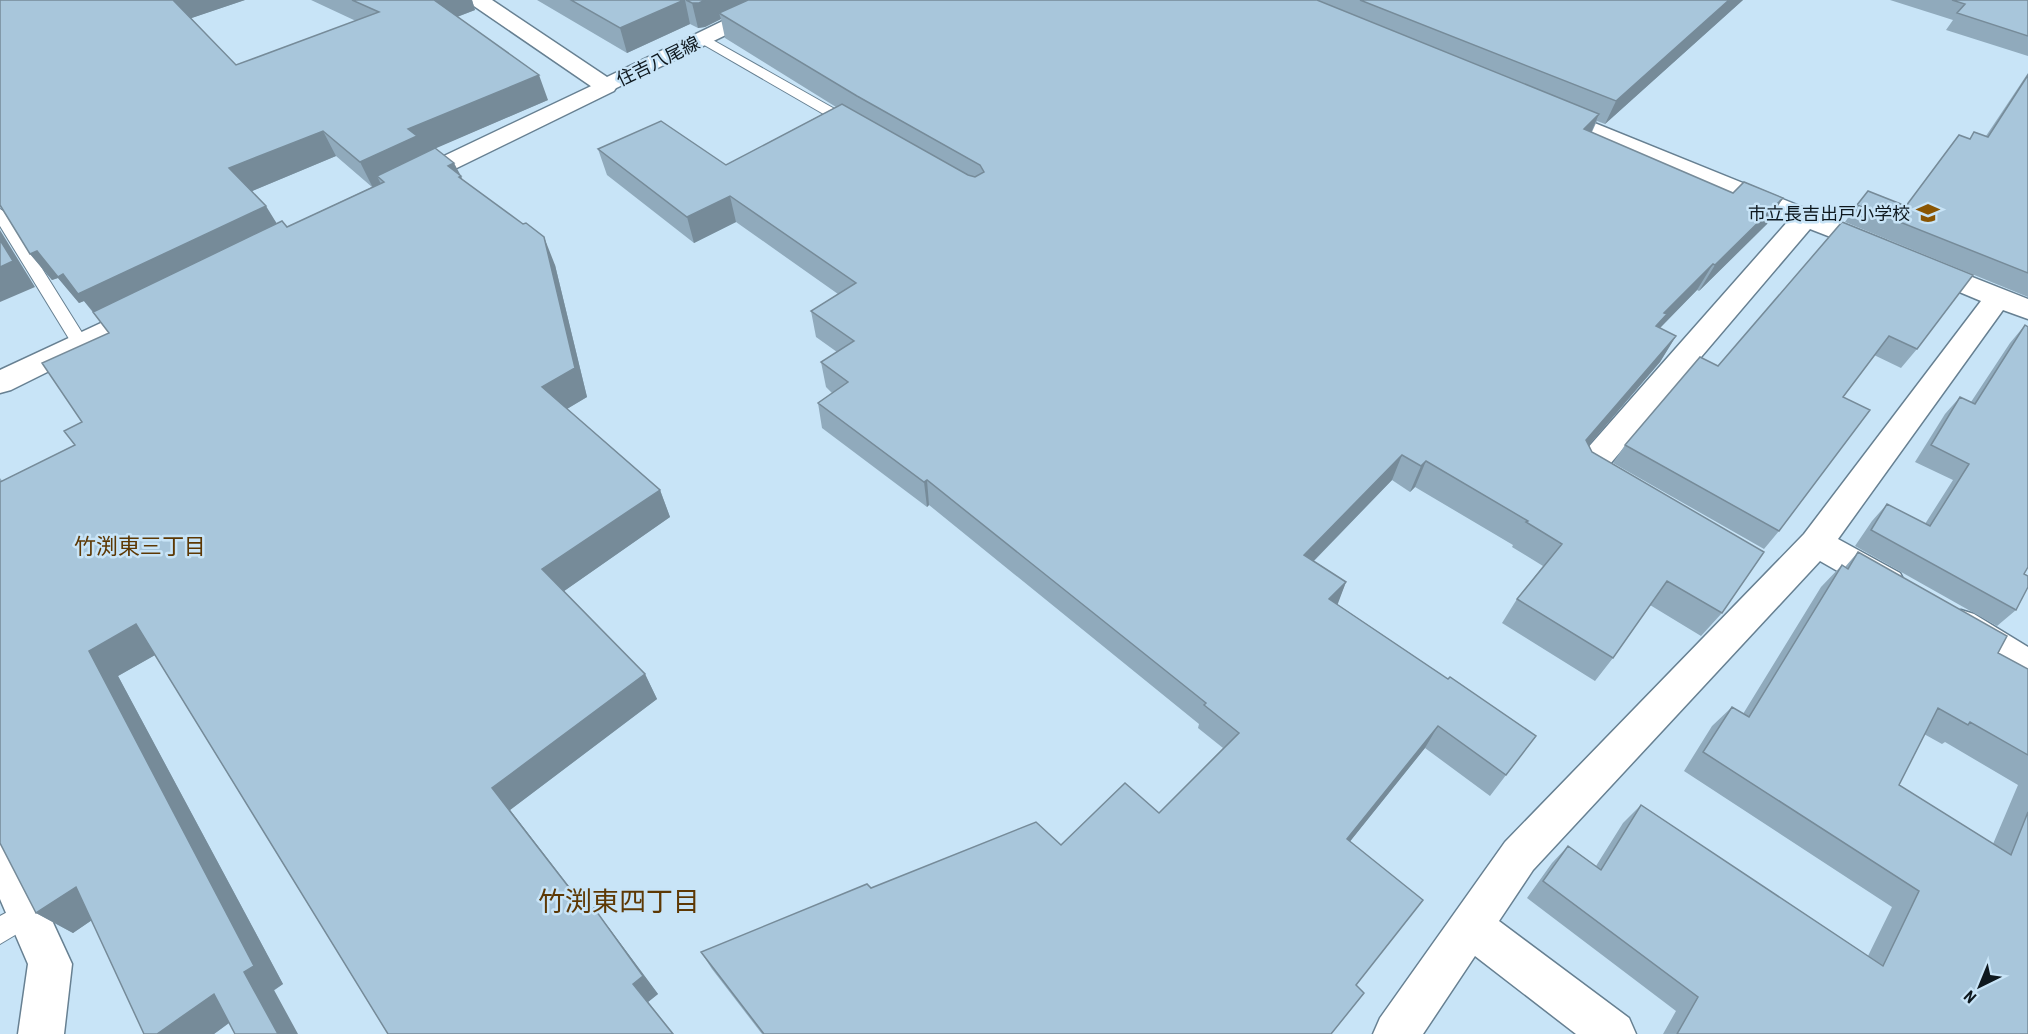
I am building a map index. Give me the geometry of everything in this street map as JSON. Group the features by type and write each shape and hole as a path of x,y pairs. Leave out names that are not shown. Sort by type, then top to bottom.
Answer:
{"street":[{"name":"住吉八尾線","path":"478,0 606,86 783,0"},
{"path":"391,191 606,86"},
{"path":"1533,105 2028,310"},
{"path":"1640,496 1589,467 1805,218"},
{"path":"1396,1034 1519,856 1772,573 1816,543 1998,298"},
{"path":"0,383 166,302"},
{"path":"1816,543 1995,644 2028,666"},
{"path":"0,852 14,922 51,964 41,1034"},
{"path":"1471,926 1612,1034"}],"lane":[{"path":"704,39 865,132"},
{"path":"0,214 80,344"}],"building":[{"path":"0,0 173,0 236,65 379,12 352,0 434,0 539,75 408,129 417,136 360,162 323,131 229,168 266,206 78,294 63,274 58,277 37,251 30,254 0,205"},
{"path":"571,0 684,0 620,28"},
{"path":"686,0 705,0 692,3"},
{"path":"748,0 1317,0 1599,114 1584,129 1733,193 1744,182 1783,198 1664,313 1667,314 1656,326 1676,336 1586,440 1592,452 1764,552 1722,613 1667,581 1613,658 1517,599 1562,544 1526,522 1528,521 1426,461 1421,466 1402,455 1304,555 1346,582 1329,599 1536,736 1506,775 1438,726 1347,839 1423,900 1356,985 1364,993 1331,1034 764,1034 701,952 867,884 871,888 1036,822 1061,845 1125,783 1159,813 1239,733 1204,705 1206,703 927,480 924,482 818,403 848,382 821,362 854,341 811,311 856,283 730,196 687,217 598,149 661,121 726,165 842,104 968,175 975,177 984,172 980,165 857,96 719,13"},
{"path":"1360,0 1729,0 1616,101"},
{"path":"1952,0 2028,0 2028,36 1957,13 1965,4"},
{"path":"2028,75 2028,273 1857,205 1868,191 1906,206 1959,135 1970,139 1974,132 1988,137"},
{"path":"435,148 454,163 448,166 461,176 459,177 544,237 575,368 542,387 660,490 542,569 645,674 492,788 588,912 594,908 643,976 633,984 673,1034 388,1034 136,624 89,651 254,966 244,972 278,1034 235,1034 214,994 157,1034 144,1034 76,887 36,913 0,843 0,482 75,445 64,431 82,422 42,363 109,333 93,312 282,221 287,227 384,182 377,176"},
{"path":"1842,222 1973,275 1917,349 1889,336 1843,397 1870,410 1779,531 1625,445 1700,357 1718,366"},
{"path":"0,240 13,261 0,267"},
{"path":"2025,325 2028,327 2028,567 2024,574 2028,576 2028,587 2016,610 1871,530 1887,504 1930,526 1969,464 1931,445 1960,397 1975,404"},
{"path":"1858,552 2007,636 1998,653 2028,669 2028,755 1970,722 1968,725 1938,708 1899,785 2011,855 2028,812 2028,1034 1677,1034 1698,997 1543,881 1568,846 1601,870 1641,805 1883,966 1919,891 1703,752 1732,707 1749,717 1842,565 1848,569"}],"place":[{"name":"市立長吉出戸小学校","path":"1928,213"}],"district":[{"name":"竹渕東三丁目","path":"140,546"},
{"name":"竹渕東四丁目","path":"619,902"}]}
